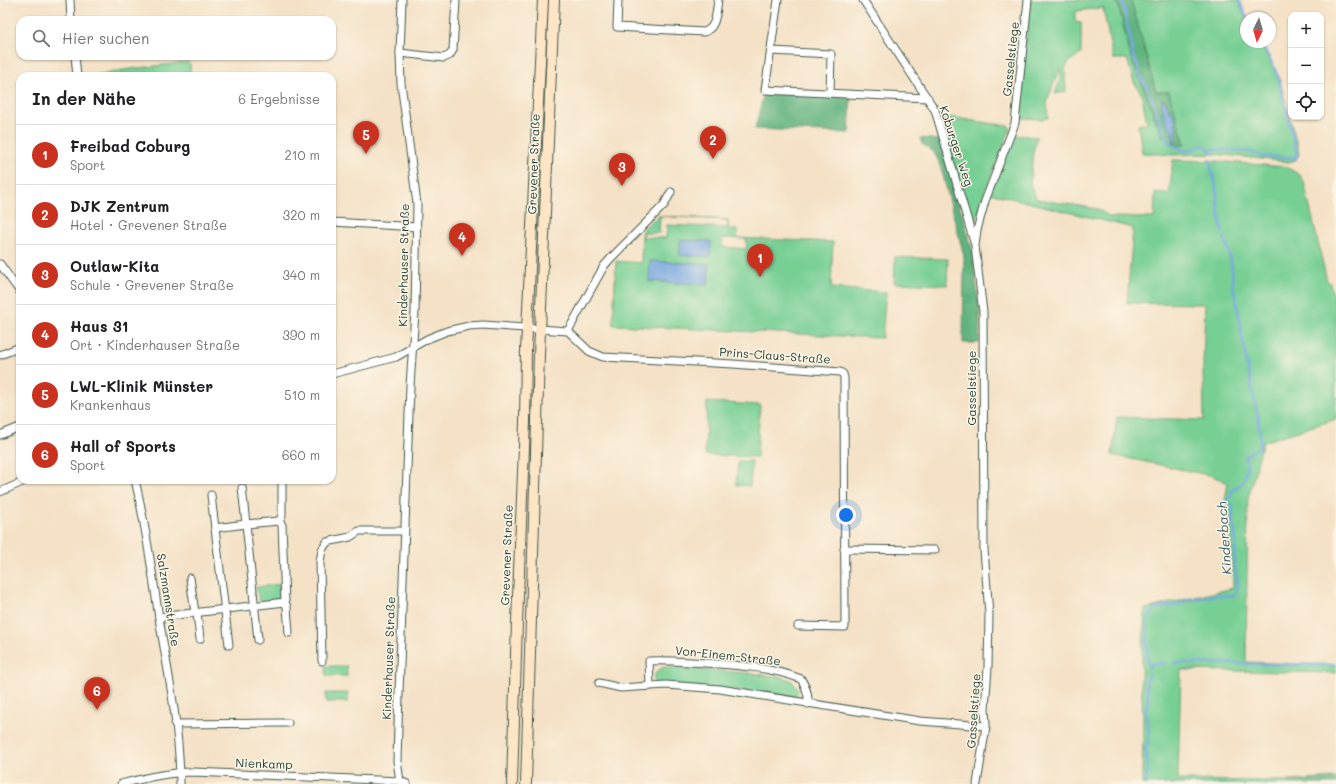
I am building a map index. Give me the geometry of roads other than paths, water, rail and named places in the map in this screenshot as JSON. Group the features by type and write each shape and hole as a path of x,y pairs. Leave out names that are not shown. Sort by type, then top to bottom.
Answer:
{"main road":[{"name":"Grevener Straße","path":"512,784 528,328 543,0"},
{"name":"Grevener Straße","path":"526,784 540,329 554,0"}],"street":[{"path":"70,0 71,16"},
{"name":"Kinderhauser Straße","path":"402,0 400,53 403,96 417,204 413,348 404,531 397,761 403,783"},
{"path":"400,53 444,58 448,57 453,50 456,0"},
{"path":"618,0 617,27 704,32 710,29 713,25 718,0"},
{"path":"778,0 765,90 928,98"},
{"name":"Koburger Weg","path":"863,0 935,110 975,246"},
{"name":"Gasselstiege","path":"977,784 986,726 985,709 988,667 988,614 984,550 983,312 975,246 984,201 1015,123 1028,0"},
{"path":"771,51 831,54 830,93"},
{"path":"75,60 77,72"},
{"path":"336,373 396,357 427,339 456,328 484,325 568,331 604,266 664,205 672,192"},
{"path":"336,222 417,227"},
{"path":"0,264 16,286"},
{"name":"Prins-Claus-Straße","path":"568,331 589,351 603,357 812,369 842,373 844,378 845,627 798,626"},
{"path":"0,355 16,349"},
{"path":"0,435 16,429"},
{"path":"0,492 18,484"},
{"name":"Salzmannstraße","path":"136,484 143,515 176,724 180,758 180,784"},
{"path":"282,484 282,516 280,521 282,525 285,602 287,607 289,633"},
{"path":"242,488 258,640"},
{"path":"211,495 229,645"},
{"path":"215,528 280,521"},
{"path":"322,661 320,562 322,550 327,542 350,537 359,532 404,531"},
{"path":"844,549 934,550"},
{"path":"190,578 200,639"},
{"path":"159,617 285,602"},
{"name":"Von-Einem-Straße","path":"650,686 650,661 664,660 723,664 773,670 801,679 806,687 809,697 808,704"},
{"path":"599,683 621,688 666,685 720,689 808,704 920,720 986,726"},
{"path":"176,724 288,723"},
{"name":"Nienkamp","path":"121,784 159,775 180,772 322,777 403,783"}],"water":[{"path":"1162,100 1165,100 1169,110 1174,114 1177,133 1175,145 1172,131 1167,124 1167,119 1163,115"},
{"path":"680,240 711,241 710,257 680,255"},
{"path":"650,261 709,264 708,285 649,281"}],"waterway":[{"name":"Kinderbach","path":"1122,0 1133,56 1139,68 1141,79 1148,89"},
{"path":"1239,0 1244,12"},
{"path":"1150,94 1160,123 1164,128 1165,137 1168,142 1181,149 1186,151 1203,145 1210,151 1215,149 1253,152 1260,156 1296,158 1297,154 1278,77 1264,48"},
{"name":"Kinderbach","path":"1210,160 1223,232"},
{"name":"Kinderbach","path":"1149,667 1146,643 1148,620 1156,608 1178,605 1182,602 1218,595 1233,596 1235,595 1238,585 1234,564 1236,541 1232,521 1233,505 1228,502 1232,491 1244,481 1247,465 1245,456 1260,446 1260,434 1258,425 1259,421 1242,341 1231,262 1224,237"},
{"path":"1149,665 1155,663 1165,663"},
{"path":"1173,663 1336,665"},
{"name":"Kinderbach","path":"1147,784 1145,781 1148,772 1148,761 1146,758 1147,755 1145,749 1147,746 1149,733 1146,712 1148,698 1146,681 1149,674"}],"place":[{"name":"LWL-Klinik Münster","path":"366,154"},
{"name":"DJK Zentrum","path":"713,159"},
{"name":"Outlaw-Kita","path":"622,186"},
{"name":"Haus 31","path":"462,256"},
{"name":"Freibad Coburg","path":"760,277"},
{"name":"Hall of Sports","path":"97,710"}]}
